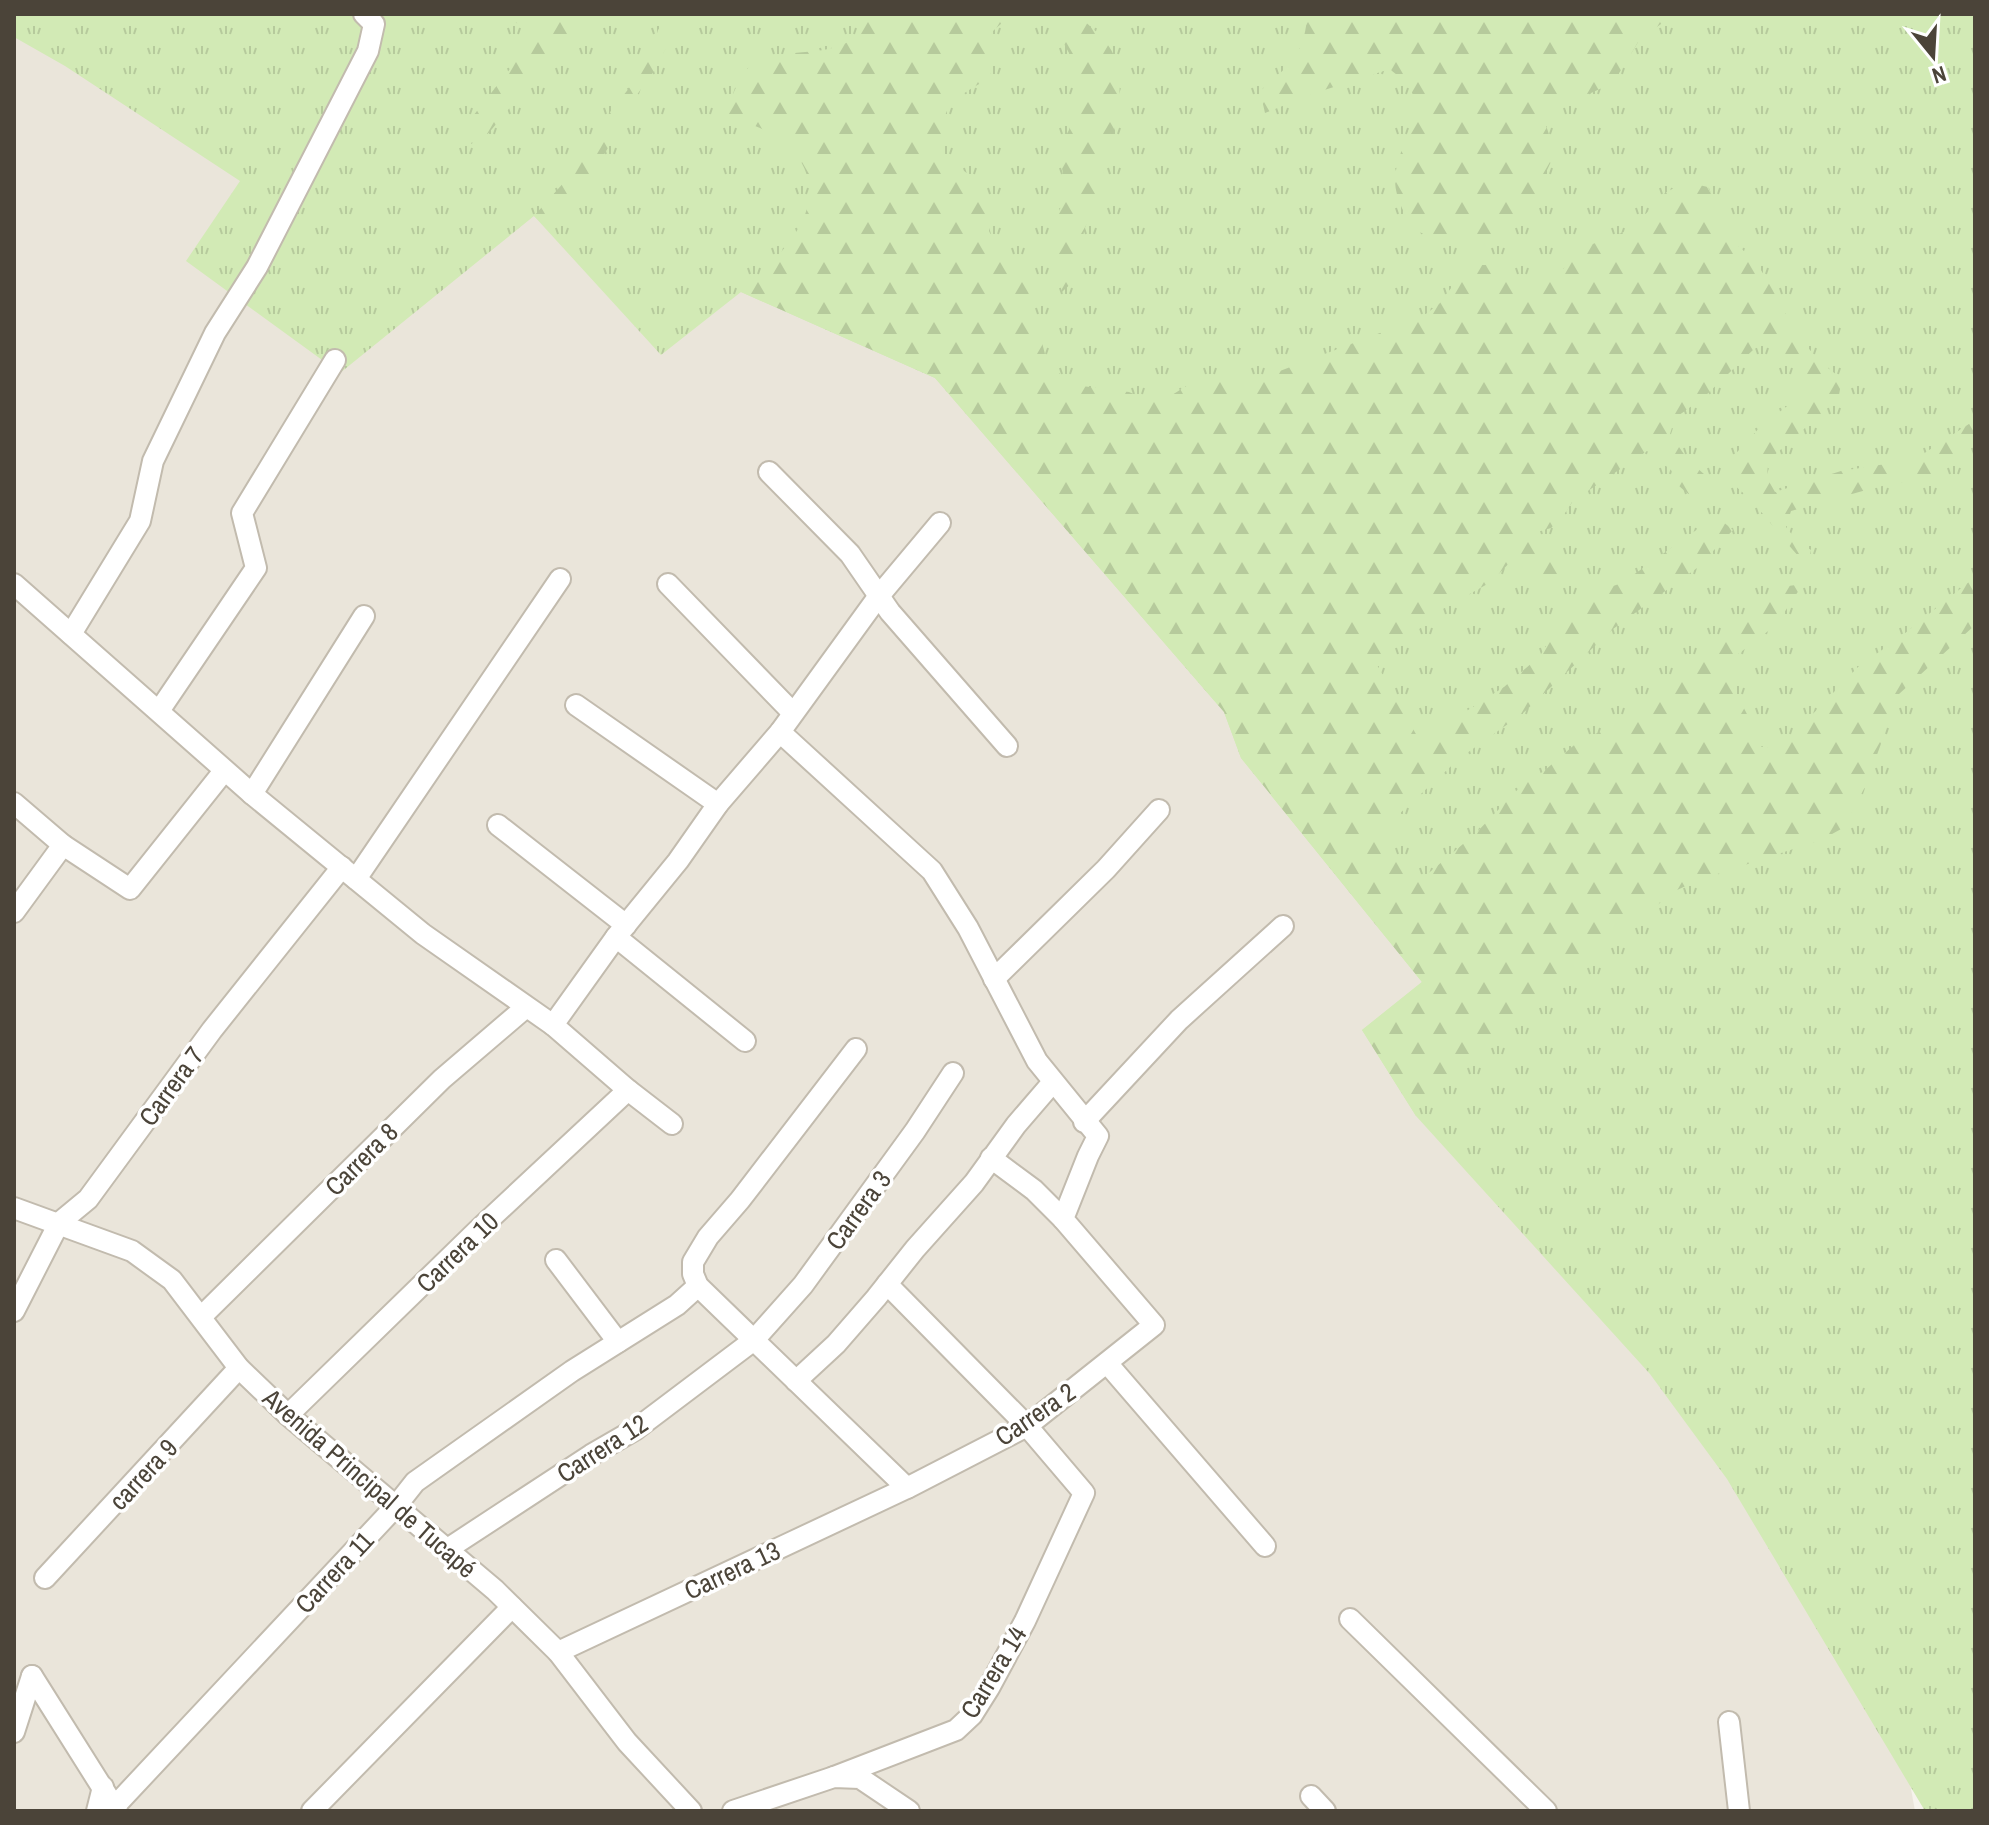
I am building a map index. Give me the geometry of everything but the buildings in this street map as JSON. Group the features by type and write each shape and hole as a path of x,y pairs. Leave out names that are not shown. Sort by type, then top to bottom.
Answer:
{"street":[{"path":"71,634 140,521 153,461 215,333 257,267 368,51 374,24 364,14"},
{"path":"159,711 256,568 242,513 335,360"},
{"path":"769,472 850,554 878,597 1007,746"},
{"path":"553,1025 718,804 780,732 878,597 940,523"},
{"name":"Carrera 7","path":"14,1311 59,1223 88,1199 212,1030 349,873 560,579"},
{"path":"14,584 252,794 423,934 553,1025 672,1124"},
{"path":"668,584 793,713"},
{"path":"252,794 364,616"},
{"path":"576,705 718,804"},
{"path":"780,732 932,871 968,928 1037,1061 1098,1136 1063,1219 1034,1190 991,1158"},
{"path":"14,803 63,845 130,889 224,771"},
{"path":"994,979 1106,869 1159,810"},
{"path":"498,825 745,1041"},
{"path":"14,912 63,845"},
{"path":"1084,1122 1179,1020 1283,926"},
{"name":"Carrera 8","path":"202,1316 442,1079 525,1008"},
{"path":"856,1049 708,1237 693,1262 693,1274 698,1286 907,1488"},
{"name":"Carrera 3","path":"754,1340 812,1273 953,1073"},
{"path":"796,1381 836,1344 974,1183 1016,1125 1053,1082"},
{"name":"Carrera 10","path":"288,1415 478,1230 628,1090"},
{"name":"Avenida Principal de Tucapé","path":"14,1208 132,1251 172,1280 239,1368 288,1415 512,1607 558,1652 627,1742 691,1811"},
{"name":"Carrera 2","path":"907,1488 1027,1426 1154,1325 1063,1219"},
{"path":"556,1260 618,1342"},
{"path":"887,1284 1027,1426"},
{"name":"Carrera 11","path":"110,1809 396,1506 415,1482 572,1371 677,1305 698,1286"},
{"name":"Carrera 12","path":"446,1550 636,1429 754,1340"},
{"path":"1107,1363 1265,1546"},
{"name":"carrera 9","path":"45,1578 239,1368"},
{"name":"Carrera 14","path":"834,1777 956,1730 972,1715 1025,1621 1084,1493 1027,1426"},
{"name":"Carrera 13","path":"558,1652 907,1488"},
{"path":"312,1811 512,1607"},
{"path":"1350,1619 1546,1811"},
{"path":"14,1732 17,1709 32,1676 103,1787 110,1809"},
{"path":"1729,1722 1739,1811"},
{"path":"733,1811 834,1777 860,1778 909,1811"}],"shaded area":[{"path":"14,14 615,14 1801,1179 1915,1811 14,1811"}],"green space":[{"path":"14,14 1975,14 1975,1811 1925,1811 1727,1479 1650,1374 1416,1116 1362,1030 1422,982 1241,758 1224,712 935,378 741,292 661,355 534,216 340,373 186,261 240,181 65,66 14,37"},
{"path":"506,14 596,14 554,55 487,135 471,144 462,130 514,64 522,49 526,31"},
{"path":"670,14 690,14 675,30 654,71 626,110 611,143 586,184 547,228 534,216 566,180 599,126 638,77 651,53 658,30"},
{"path":"872,14 1012,14 993,31 994,55 990,78 964,93 949,107 943,126 945,156 982,185 989,207 989,231 999,252 1029,289 1028,314 1040,335 1046,358 1061,375 1082,386 1129,392 1150,401 1172,395 1191,383 1264,377 1422,317 1440,303 1468,265 1492,265 1512,276 1534,282 1556,275 1590,245 1632,229 1665,193 1685,182 1708,187 1727,233 1760,269 1806,345 1842,378 1839,395 1832,404 1768,461 1767,478 1775,492 1841,471 1920,456 1975,420 1975,437 1929,477 1877,487 1791,511 1786,527 1797,541 1811,550 1808,566 1748,498 1725,478 1728,462 1761,426 1803,394 1792,363 1782,350 1768,340 1753,350 1703,398 1675,418 1670,434 1688,460 1713,482 1710,499 1693,498 1679,486 1671,470 1647,451 1573,501 1551,528 1534,533 1545,554 1570,585 1554,592 1531,568 1515,557 1491,582 1441,610 1376,663 1417,736 1426,737 1504,687 1540,656 1563,617 1580,603 1601,590 1622,583 1716,516 1733,530 1697,568 1613,629 1522,714 1460,758 1385,827 1398,857 1424,877 1476,833 1523,784 1544,771 1580,740 1623,723 1727,631 1765,604 1781,587 1803,584 1776,625 1737,655 1729,679 1751,722 1757,746 1779,749 1859,666 1975,577 1974,626 1899,694 1887,715 1882,741 1866,785 1843,828 1821,840 1677,890 1618,935 1567,985 1509,1025 1456,1071 1426,1091 1416,1116 1362,1030 1422,982 1241,758 1224,712 935,378 741,292 792,238 808,205 809,189 807,174 800,160 777,137 760,128 724,119 736,87 757,61 837,47 848,42"},
{"path":"1051,14 1076,14 1094,29 1113,54 1119,79 1112,143 1084,231 1080,268 1075,279 1062,292 1057,269 1057,220 1063,198 1063,173 1058,150 1069,130 1078,85 1074,62 1063,42 1058,20"},
{"path":"1307,14 1675,14 1640,39 1613,83 1541,110 1555,153 1525,212 1516,224 1499,233 1461,240 1435,238 1413,229 1401,207 1395,182 1396,170 1414,108 1409,86 1390,69 1265,113 1260,91 1294,58 1303,39"}]}
